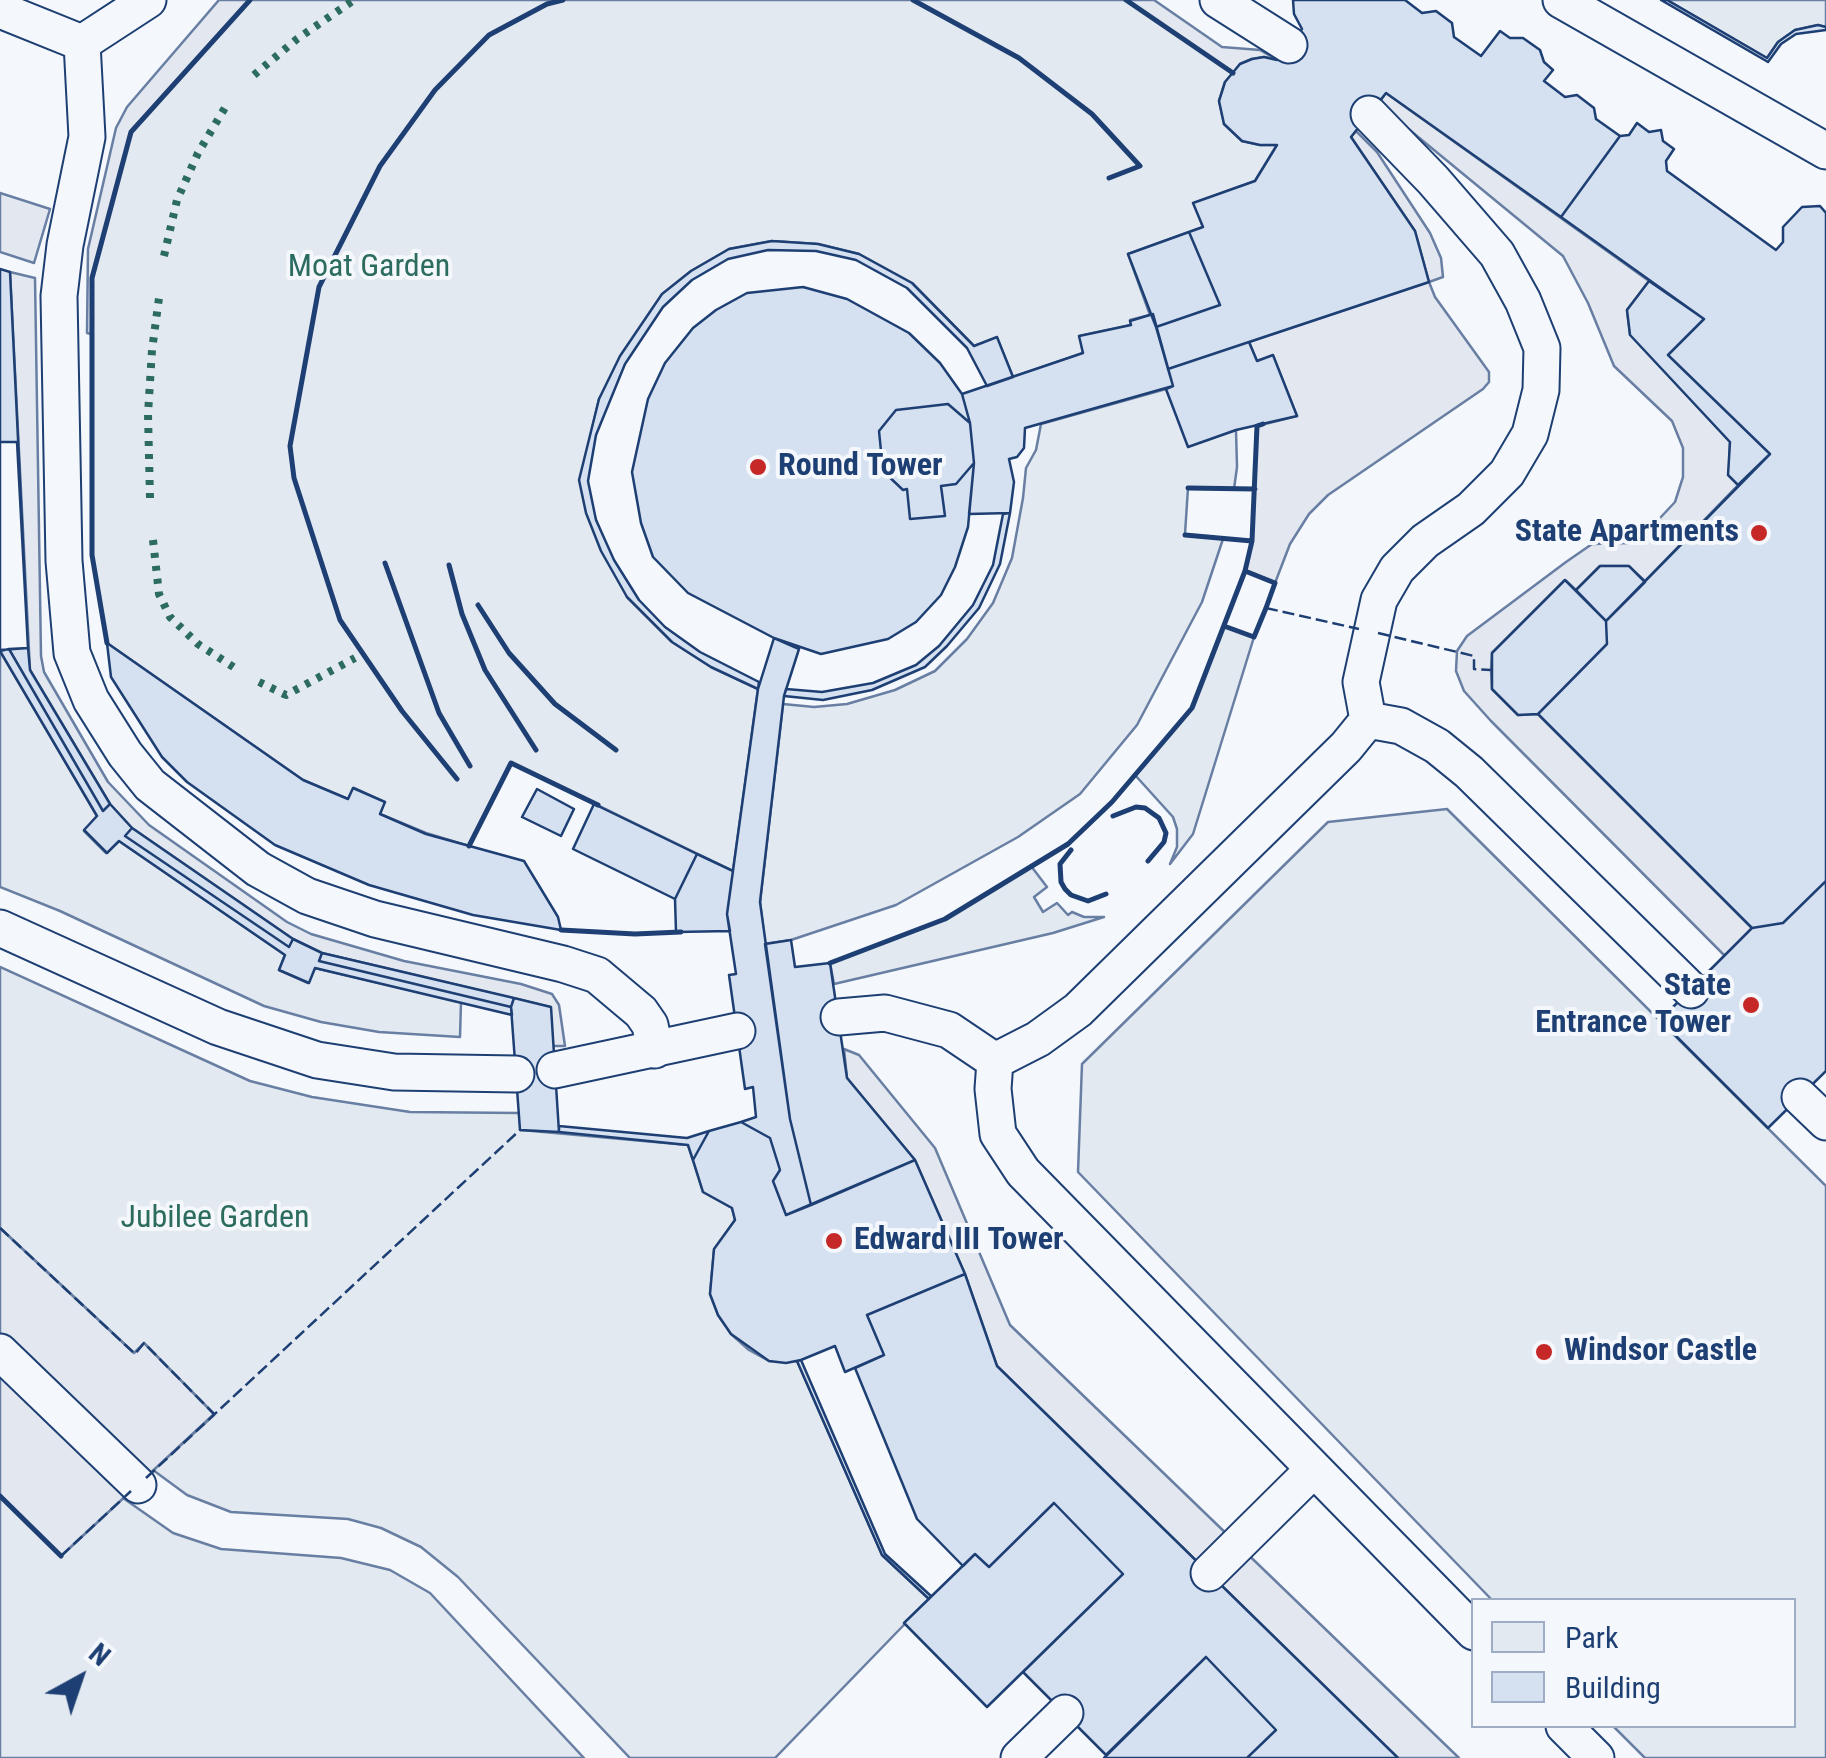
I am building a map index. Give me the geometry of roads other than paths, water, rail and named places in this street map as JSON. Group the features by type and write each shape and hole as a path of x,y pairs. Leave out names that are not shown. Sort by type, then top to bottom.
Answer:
{"lane":[{"path":"82,43 148,0"},
{"path":"1218,0 1289,45"},
{"path":"1561,0 1826,152"},
{"path":"0,10 82,43"},
{"path":"82,43 87,137 59,296 66,579 72,653 91,700 150,785 258,868 307,896 374,919 597,975 640,1012 650,1025 656,1050"},
{"path":"1368,720 1362,682 1379,600 1397,569 1426,541 1471,509 1507,473 1530,434 1541,390 1542,348 1523,301 1497,254 1369,114"},
{"path":"1368,720 1401,726 1436,746 1468,772 1691,990"},
{"path":"995,1062 1038,1040 1078,1010 1368,720"},
{"path":"0,928 218,1027 317,1060 394,1072 516,1074"},
{"path":"839,1018 885,1014 949,1030 995,1062"},
{"path":"555,1070 737,1031"},
{"path":"995,1062 993,1088 998,1134 1023,1172 1471,1629"},
{"path":"1800,1097 1826,1122"},
{"path":"0,1352 138,1485"},
{"path":"1209,1573 1314,1469"},
{"path":"1019,1758 1065,1714"},
{"path":"1566,1728 1596,1758"}],"place":[{"name":"Round Tower","path":"758,467"},
{"name":"State Apartments","path":"1759,533"},
{"name":"State Entrance Tower","path":"1751,1005"},
{"name":"Edward III Tower","path":"834,1241"},
{"name":"Windsor Castle","path":"1544,1352"}],"park label":[{"name":"Moat Garden","path":"369,268"},
{"name":"Jubilee Garden","path":"215,1219"}]}
